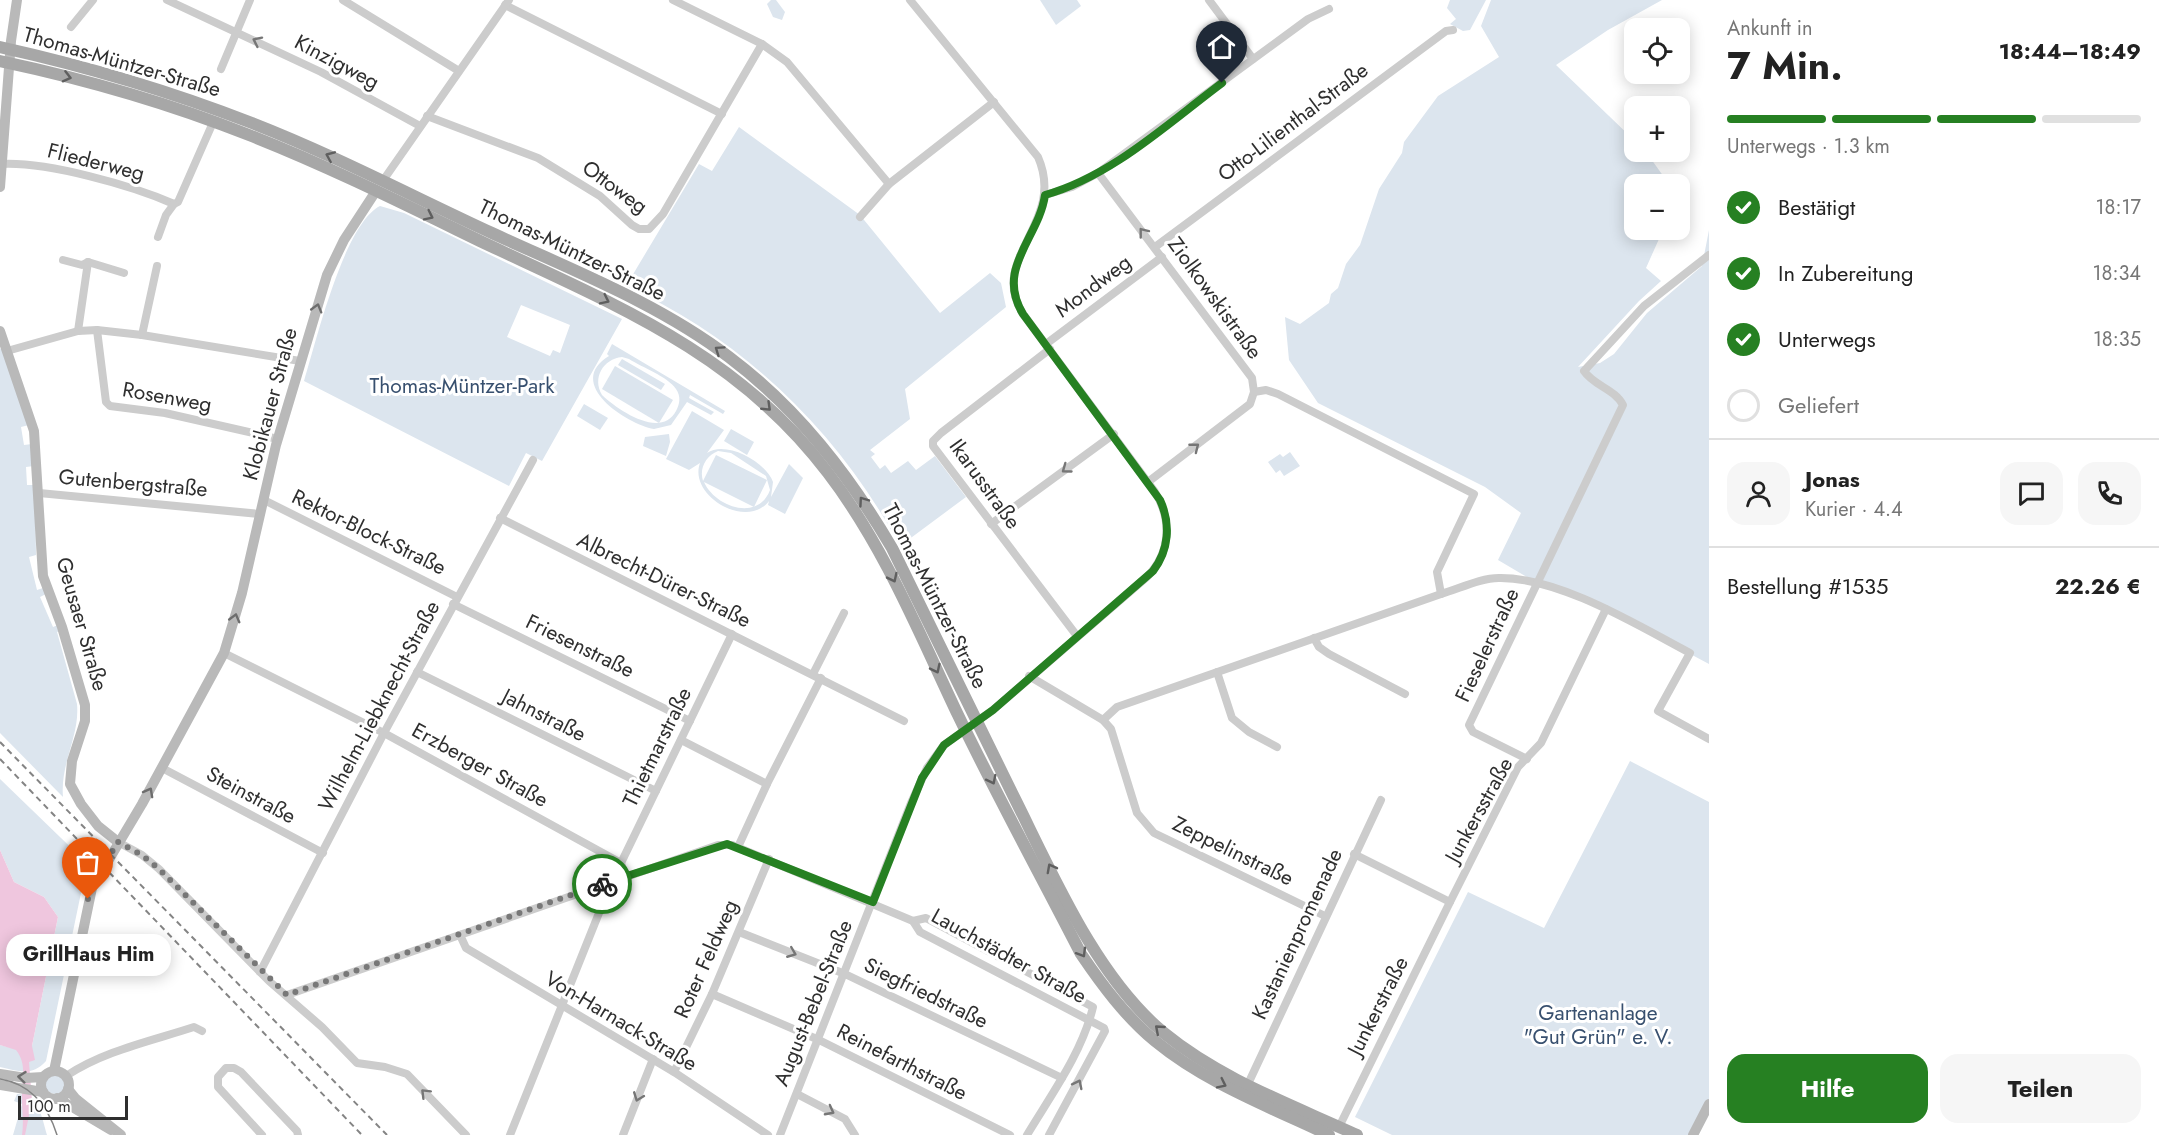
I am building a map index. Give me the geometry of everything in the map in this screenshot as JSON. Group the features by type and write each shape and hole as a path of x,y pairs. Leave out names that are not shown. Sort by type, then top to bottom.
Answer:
{"main road":[{"name":"Thomas-Müntzer-Straße","path":"5,49 122,79 216,110 686,327 758,381 807,428 819,451 867,506 892,548 1042,853 1111,976 1164,1033 1201,1058 1248,1084 1357,1135"},
{"name":"Thomas-Müntzer-Straße","path":"5,62 131,94 195,115 380,186"},
{"name":"Thomas-Müntzer-Straße","path":"833,469 882,554 965,728 1081,954 1118,1004 1154,1041 1207,1077 1329,1135"}],"street":[{"path":"0,187 5,49 17,0"},
{"path":"71,27 93,0"},
{"name":"Kinzigweg","path":"167,0 321,72 420,126"},
{"path":"221,69 250,0"},
{"path":"343,0 459,71"},
{"path":"673,0 762,44 788,62 889,184"},
{"path":"910,0 1038,157 1045,179 1045,195 1072,187 1098,173 1308,19 1329,9"},
{"path":"1209,0 1253,60"},
{"path":"507,2 722,114"},
{"name":"Klobikauer Straße","path":"54,1071 88,899 98,875 162,768 225,653 261,514 273,438 335,256 420,126 507,2"},
{"name":"Otto-Lilienthal-Straße","path":"1155,247 1446,31 1453,30"},
{"name":"Ottoweg","path":"427,116 538,158 600,196 625,220 639,229 649,229 663,214 762,44"},
{"path":"860,217 889,184 994,102"},
{"path":"158,237 166,215 176,203 211,127"},
{"name":"Fliederweg","path":"2,164 42,166 176,203"},
{"name":"Ziolkowskistraße","path":"1098,173 1252,378 1254,392 1250,404 1148,482"},
{"name":"August-Bebel-Straße","path":"780,1135 927,768 944,745 977,721 1147,577 1161,559 1166,546 1167,520 1160,500 1020,309 1014,293 1013,281 1018,260 1045,195"},
{"path":"1537,583 1623,405 1619,397 1589,379 1584,371 1644,306 1709,255"},
{"name":"Mondweg","path":"1048,347 1162,258"},
{"path":"63,260 82,265 88,262 124,273"},
{"path":"78,331 88,262"},
{"path":"142,335 157,266"},
{"path":"7,351 78,331 97,330 142,335 232,352 300,361"},
{"name":"Rosenweg","path":"97,330 106,402 110,406 165,413 258,434"},
{"name":"Geusaer Straße","path":"0,331 34,431 43,576 62,627 85,705 85,721 72,761 70,784 81,804 98,825 118,842"},
{"name":"Ikarusstraße","path":"1048,347 933,441 936,452 1077,636"},
{"path":"1254,392 1266,390 1278,394 1474,494 1437,572 1441,594"},
{"path":"991,524 1114,435"},
{"name":"Wilhelm-Liebknecht-Straße","path":"260,972 384,733 533,460"},
{"name":"Gutenbergstraße","path":"39,493 261,514"},
{"name":"Rektor-Block-Straße","path":"264,500 455,600"},
{"name":"Albrecht-Dürer-Straße","path":"500,518 904,721"},
{"path":"1029,676 1103,720 1117,706 1441,594 1496,578 1519,579 1537,583 1606,609 1690,653 1658,711 1709,739"},
{"name":"Fieselerstraße","path":"1527,759 1473,732 1469,725 1537,583"},
{"name":"Friesenstraße","path":"455,600 690,721"},
{"name":"Junkersstraße","path":"1450,902 1518,767 1541,742 1606,609"},
{"path":"738,847 844,614"},
{"name":"Thietmarstraße","path":"621,863 732,634"},
{"path":"1314,638 1319,647 1329,654 1405,694"},
{"name":"Erzberger Straße","path":"225,653 384,733 621,863"},
{"name":"Jahnstraße","path":"417,672 656,791"},
{"path":"1217,672 1232,717 1249,732 1278,747"},
{"name":"Zeppelinstraße","path":"1103,720 1111,729 1137,813 1154,833 1325,915"},
{"path":"681,740 767,784"},
{"name":"Steinstraße","path":"162,768 322,853"},
{"name":"Kastanienpromenade","path":"1248,1084 1325,915 1381,800"},
{"path":"118,842 142,855 159,869 260,972 357,1063 385,1067 407,1074 465,1135"},
{"name":"Lauchstädter Straße","path":"287,995 718,845 738,847 873,902 913,921 920,932 1090,1020 1093,1007 926,918 913,921"},
{"path":"1354,854 1450,902"},
{"name":"Roter Feldweg","path":"674,1072 712,994 769,859"},
{"path":"621,863 626,876"},
{"path":"510,1135 603,903 601,885"},
{"name":"Junkerstraße","path":"1339,1127 1450,902"},
{"name":"Siegfriedstraße","path":"739,932 845,974 1062,1078"},
{"name":"Von-Harnack-Straße","path":"460,935 466,948 561,1007 674,1072 768,1135"},
{"name":"Reinefarthstraße","path":"712,994 819,1040 1010,1135"},
{"path":"1027,1135 1062,1078 1090,1020 1106,1031 1049,1135"},
{"path":"66,1076 83,1065 108,1055 194,1027 202,1030"},
{"path":"623,1135 653,1059"},
{"path":"262,1135 218,1087 218,1077 226,1068 234,1068 241,1072 297,1131 298,1135"},
{"path":"0,1074 26,1078 43,1077 54,1071 66,1076"},
{"path":"66,1076 68,1089 76,1099 119,1134"},
{"path":"43,1077 43,1092"},
{"path":"0,1085 43,1092 51,1098 57,1098 97,1124 119,1134"},
{"path":"57,1098 68,1089"},
{"path":"797,1094 845,1119 855,1135"},
{"path":"1693,1135 1709,1104"}],"green space":[{"path":"771,0 776,0 785,12 782,20 773,17 767,4"},
{"path":"1040,0 1077,0 1081,6 1056,25"},
{"path":"1450,0 1486,0 1470,30 1463,31 1450,24 1456,19 1447,8"},
{"path":"1491,0 1662,0 1630,18 1624,18 1624,21 1556,65 1624,130 1624,162 1653,162 1662,174 1624,174 1624,240 1659,240 1646,268 1661,281 1639,301 1578,367 1600,363 1614,354 1647,313 1702,266 1709,230 1709,664 1606,609 1537,583 1498,560 1521,513 1485,487 1318,403 1289,360 1285,317 1300,324 1329,303 1331,294 1338,288 1346,264 1360,245 1379,189 1402,153 1404,142 1438,96 1499,57 1481,26"},
{"path":"739,127 860,215 940,313 990,273 1001,283 1006,307 905,389 910,419 870,450 875,454 871,457 880,469 885,465 891,473 908,461 916,470 935,456 966,497 900,546 876,504 848,465 784,393 748,361 710,333 626,286 699,164 712,171"},
{"name":"Thomas-Müntzer-Park","path":"380,206 404,213 622,319 542,461 526,453 509,486 304,381 343,259 367,217","holes":["521,305 570,325 560,353 553,350 550,356 507,337"]},
{"path":"612,344 725,411 723,414 690,395 689,398 714,412 711,415 687,402 671,425 654,429 642,426 616,411 596,390 593,378 597,367 609,356 607,354","holes":["622,357 661,376 676,389 679,394 679,403 669,419 660,423 640,420 602,395 598,382 601,370 609,361"]},
{"path":"2,348 29,425 21,427 24,445 32,444 34,466 26,467 27,485 35,485 36,555 29,557 37,590 43,588 46,594 40,597 53,627 58,625 60,631 57,632 77,704 76,727 64,773 63,797 0,733 0,349"},
{"path":"622,359 665,384 661,390 618,365"},
{"path":"615,366 673,400 659,423 602,389"},
{"path":"584,404 608,418 600,430 577,416"},
{"path":"692,411 724,430 707,453 724,449 744,455 754,461 769,474 773,482 771,497 789,464 803,478 785,514 768,505 769,501 759,509 747,512 722,505 711,497 703,487 699,475 700,463 689,470 666,459","holes":["718,451 731,453 766,476 770,490 764,500 754,506 767,480 716,455 703,481 702,472 707,459 714,453","704,482 753,507 727,504 717,498"]},
{"path":"731,429 754,442 747,455 724,441"},
{"path":"669,434 670,442 666,456 643,446 645,437"},
{"path":"1290,452 1300,466 1284,476 1280,470 1276,473 1268,462 1280,454 1283,457"},
{"name":"Gartenanlage \"Gut Grün\" e. V.","path":"1630,761 1709,802 1709,1111 1697,1135 1392,1135 1355,1117 1468,892 1544,928"},
{"path":"0,779 91,867 81,893 46,1061 41,1066 25,1072 0,1067 0,1045 16,1049 32,1046 58,917 44,897 14,882 0,850"},
{"path":"55,1074 62,1077 65,1084 62,1091 55,1094 48,1091 45,1084 48,1077"},
{"path":"17,1094 24,1095 35,1102 47,1135 13,1135 22,1104 14,1101"}],"shaded area":[{"path":"0,850 14,882 44,897 58,917 32,1046 35,1060 29,1062 32,1101 25,1135 22,1135 22,1062 16,1050 0,1045"}],"tram line":[{"path":"0,1079 21,1086 37,1098 49,1115 57,1135"}],"railway":[{"path":"0,742 387,1135"},
{"path":"0,759 362,1135"}],"way so far":[{"path":"88,899 98,875 118,842 127,845 159,869 269,981 287,995 602,884"}],"place":[{"name":"GrillHaus Him","path":"88,899"}],"route":[{"path":"602,884 727,844 873,902 922,778 944,745 993,710 1029,676 1153,571 1166,546 1167,520 1164,508 1114,435 1023,314 1014,293 1013,281 1018,260 1036,222 1045,195 1072,187 1098,173 1222,83"}]}
